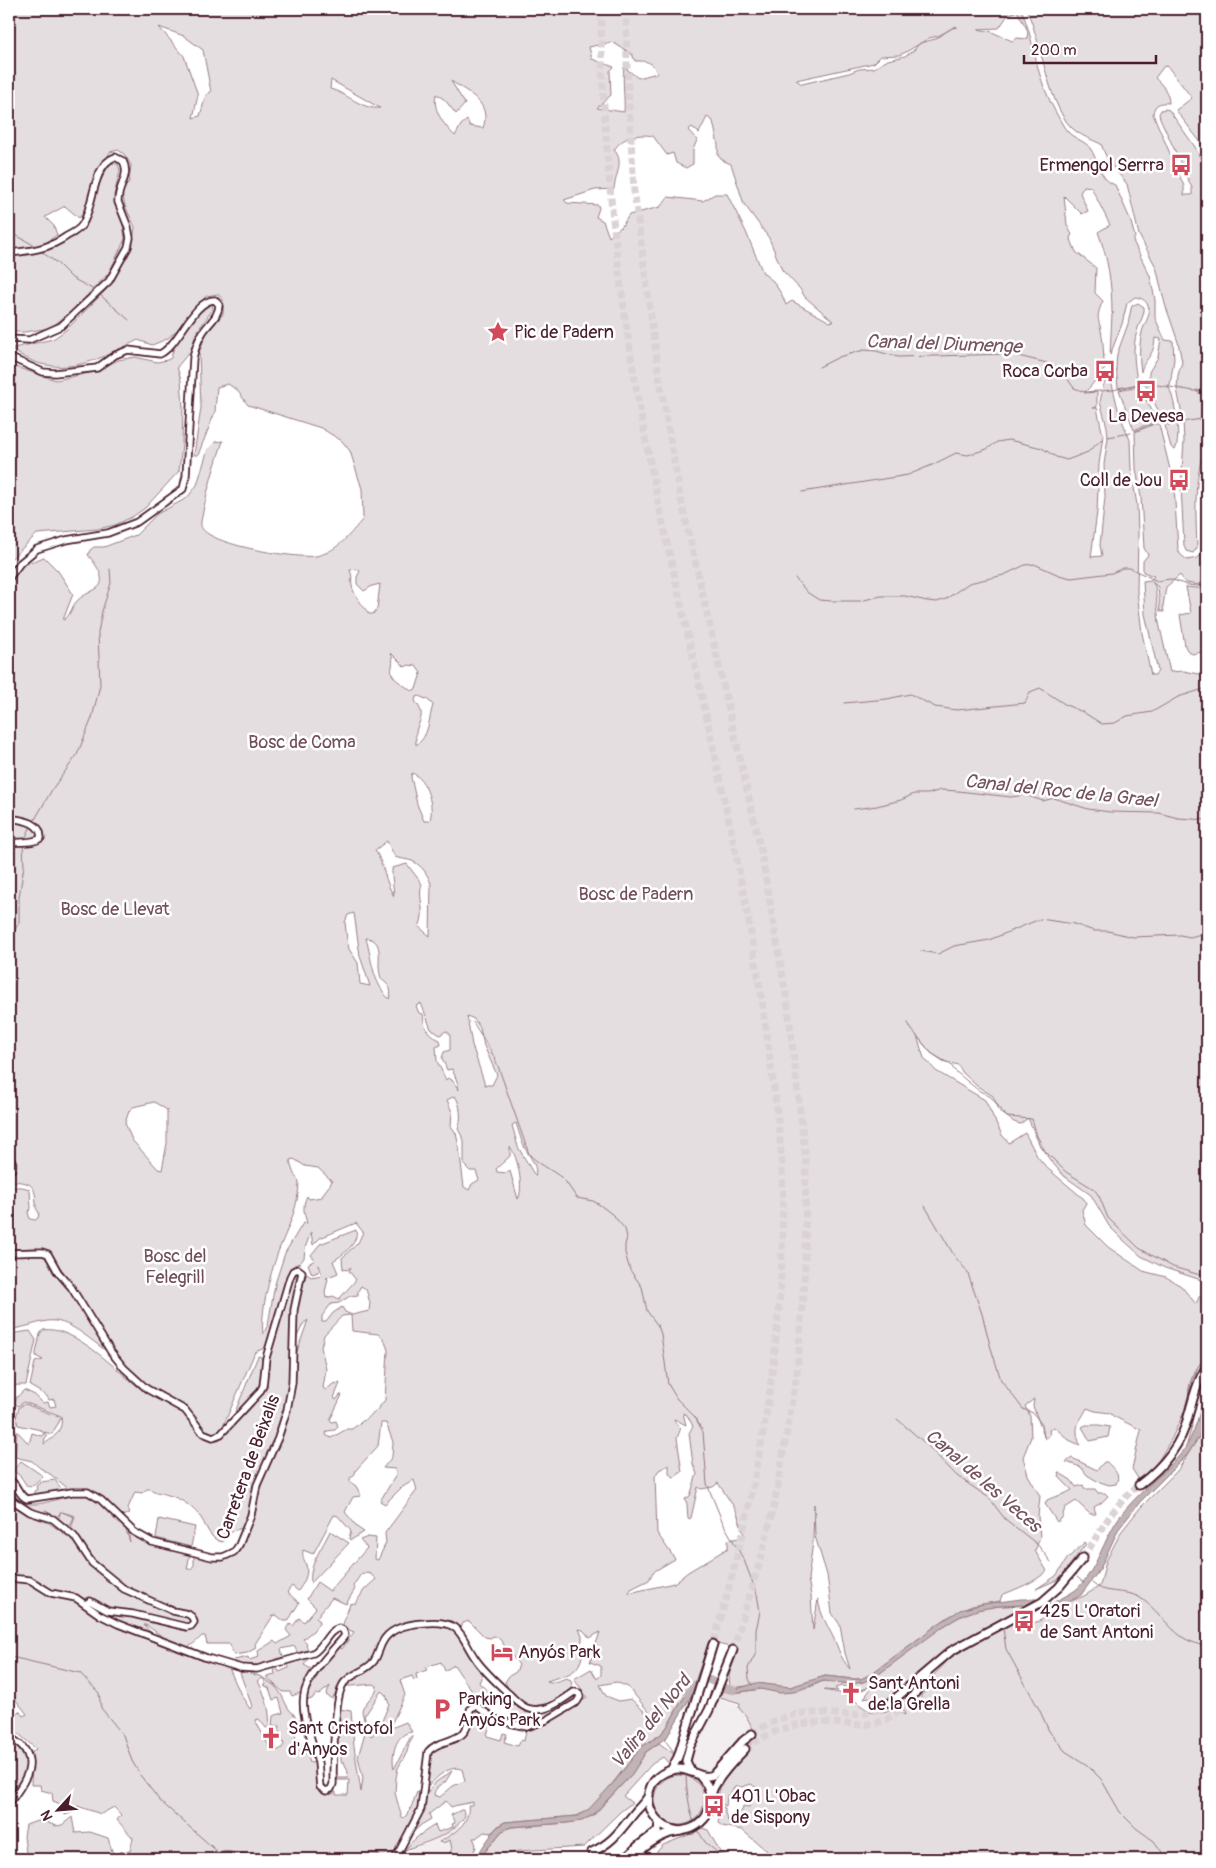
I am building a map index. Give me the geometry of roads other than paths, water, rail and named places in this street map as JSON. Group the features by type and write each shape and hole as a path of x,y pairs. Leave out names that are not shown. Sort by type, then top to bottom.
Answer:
{"highway":[{"path":"1140,1485 1161,1466 1176,1446 1184,1429 1200,1379 1207,1366"},
{"path":"1193,1398 1207,1373"},
{"path":"890,1703 959,1646 1034,1607 1054,1592 1083,1558"},
{"path":"671,1770 678,1757 713,1644"},
{"path":"690,1770 686,1761 688,1751 709,1710 733,1650"},
{"path":"911,1699 935,1665"},
{"path":"592,1852 609,1843 645,1802 656,1779 671,1770 680,1768 707,1777 716,1773 743,1741 752,1734"},
{"path":"626,1859 638,1846 655,1837 693,1828 704,1820 709,1811 713,1790 718,1781 745,1750"},
{"path":"699,1775 707,1785 711,1799"},
{"path":"649,1794 649,1805 652,1814 659,1823 668,1829 680,1831"},
{"path":"632,1816 645,1811 652,1814"},
{"path":"632,1859 655,1837 659,1823"}],"main road":[{"path":"9,253 39,249 62,240 78,229 83,224 92,195 104,167 112,158 121,159 125,164 126,175 118,202 128,227 129,244 109,281 61,326 29,340 9,339"},
{"path":"9,358 49,373 97,368 114,355 128,350 160,354 171,347 185,324 206,303 212,300 216,301 219,305 218,311 198,341 193,358 186,476 183,489 137,522 108,532 66,540 37,549 20,563 9,578"},
{"path":"9,818 32,823 42,834 41,838 37,840 9,843"},
{"path":"9,1159 13,1164 9,1172"},
{"name":"Carretera de Beixalis","path":"9,1253 42,1252 48,1254 111,1352 124,1368 147,1389 185,1410 203,1433 212,1437 221,1434 259,1393 262,1386 266,1358 290,1277 293,1271 298,1269 302,1272 302,1276 294,1310 292,1383 289,1404 278,1438 257,1486 251,1515 239,1545 234,1552 224,1557 212,1557 152,1542 134,1532 101,1500 88,1492 72,1492 27,1499 19,1493 14,1483 9,1480"},
{"path":"9,1498 26,1510 49,1517 60,1525 78,1541 92,1563 124,1589 168,1609 188,1614 194,1622 187,1628 133,1614 108,1611 90,1601 85,1604"},
{"path":"9,1578 30,1580 46,1591 76,1598 100,1615 118,1624 207,1658 250,1669 257,1669 313,1653 318,1650 334,1629 339,1628 343,1630 343,1638 324,1658 308,1684 304,1696 304,1711 318,1763 320,1787 326,1791 331,1789 333,1784 336,1707 341,1687 346,1680 374,1662 385,1638 397,1628 430,1622 453,1626 463,1636 475,1658 487,1673 521,1705 529,1709 554,1706 561,1703 574,1692 579,1693 580,1697 577,1702 531,1727 513,1725 493,1718 476,1706 471,1708 467,1725 462,1734 433,1746 428,1752 421,1809 395,1859"},
{"path":"9,1736 23,1748 29,1767 25,1780 9,1804"}],"waterway":[{"path":"9,229 14,234 37,247"},
{"path":"39,250 57,263 72,278 96,291"},
{"path":"99,294 129,320"},
{"name":"Canal del Diumenge","path":"819,367 839,357 864,350 898,357 1010,354 1051,364 1064,374 1074,388 1085,392 1113,390 1145,383 1207,393"},
{"path":"1183,422 1207,418"},
{"path":"1135,431 1157,422"},
{"path":"1165,423 1168,425 1176,424"},
{"path":"1108,437 1131,433"},
{"path":"802,492 908,475 956,453 968,455 987,449 997,442 1009,440 1042,448 1056,457 1067,460 1088,452 1102,439"},
{"path":"795,578 808,593 819,600 832,601 860,601 881,596 905,596 937,602 946,599 969,583 1004,575 1025,565 1034,564 1071,578 1112,573 1123,568 1130,568 1157,581 1170,579 1187,585 1207,587"},
{"path":"34,821 53,788 77,755 92,718 100,685 98,633 102,611 111,583 110,569"},
{"path":"844,703 887,699 910,694 935,707 957,710 1025,703 1030,692 1040,688 1066,705 1083,712 1102,724 1115,723 1127,716 1152,712 1178,697 1207,688"},
{"name":"Canal del Roc de la Grael","path":"854,809 877,806 901,800 914,794 928,794 941,790 1011,797 1025,795 1043,801 1054,798 1088,809 1110,812 1159,813 1178,818 1207,820"},
{"path":"25,839 31,826"},
{"path":"9,941 19,922 19,897 24,866 23,844"},
{"path":"921,951 938,954 954,946 989,940 1040,919 1074,924 1094,931 1108,931 1133,937 1180,935 1190,937 1201,934 1207,936"},
{"path":"473,1022 498,1066 529,1154 562,1178"},
{"path":"908,1023 931,1053 951,1065 955,1071 978,1090 991,1097 1007,1117 1032,1119 1037,1136 1045,1151 1066,1172 1094,1189 1108,1218 1139,1248 1173,1267 1207,1277"},
{"path":"565,1181 577,1198 593,1201 600,1205 613,1215 625,1229 627,1237 625,1253 630,1270 642,1287 647,1311 658,1326 661,1334 668,1384 677,1399 695,1417 703,1432 707,1484 723,1523 744,1560 757,1594 760,1612 756,1630 756,1653 748,1668 749,1679 752,1685"},
{"path":"925,1206 955,1257 967,1271 982,1314 1001,1380 1023,1409 1033,1413 1042,1425 1044,1437"},
{"path":"1189,1401 1190,1382 1207,1355"},
{"path":"1187,1444 1192,1426 1191,1416"},
{"name":"Canal de les Veces","path":"897,1419 926,1444 957,1476 989,1498 1005,1519 1037,1544 1051,1562"},
{"name":"Canal de les Veces","path":"1077,1577 1084,1583"},
{"path":"1092,1583 1108,1591 1127,1593 1139,1597 1182,1637 1207,1648"},
{"path":"1003,1628 1006,1649 1049,1731 1065,1751 1087,1765 1101,1779 1120,1812 1136,1828 1154,1841 1167,1859"},
{"path":"9,1649 11,1657 80,1673 99,1693 101,1708 123,1735 132,1761 138,1771"},
{"name":"Valira del Nord","path":"688,1693 701,1680 706,1679 726,1689 733,1690"},
{"path":"664,1739 674,1752"},
{"path":"140,1775 160,1801 219,1853"},
{"path":"686,1777 694,1823"},
{"path":"697,1829 705,1842 725,1859"}],"tunnel":[{"path":"601,9 604,111 612,213 632,365 655,485 748,916 763,1006 781,1153 783,1228 780,1289 767,1409 744,1527 713,1644"},
{"path":"626,9 627,69 634,191 659,376 680,495 761,851 788,1007 806,1161 805,1268 797,1373 775,1501 761,1558 733,1650"},
{"path":"1083,1558 1115,1509 1139,1485"},
{"path":"745,1749 767,1735 799,1724 823,1722 863,1725 875,1723 887,1719 899,1711 911,1699"},
{"path":"752,1734 771,1723 791,1715 806,1713 849,1715 869,1713 890,1703"}],"place":[{"name":"Ermengol Serrra","path":"1181,165"},
{"name":"Pic de Padern","path":"498,332"},
{"name":"Roca Corba","path":"1105,371"},
{"name":"La Devesa","path":"1146,391"},
{"name":"Coll de Jou","path":"1179,480"},
{"name":"425 L'Oratori de Sant Antoni","path":"1024,1621"},
{"name":"Anyós Park","path":"502,1652"},
{"name":"Sant Antoni de la Grella","path":"851,1693"},
{"name":"Parking Anyós Park","path":"442,1709"},
{"name":"Sant Cristofol d'Anyos","path":"271,1738"},
{"name":"401 L'Obac de Sispony","path":"714,1806"}],"park label":[{"name":"Bosc de Coma","path":"302,742"},
{"name":"Bosc de Padern","path":"636,894"},
{"name":"Bosc de Llevat","path":"115,909"},
{"name":"Bosc del Felegrill","path":"175,1266"}]}
